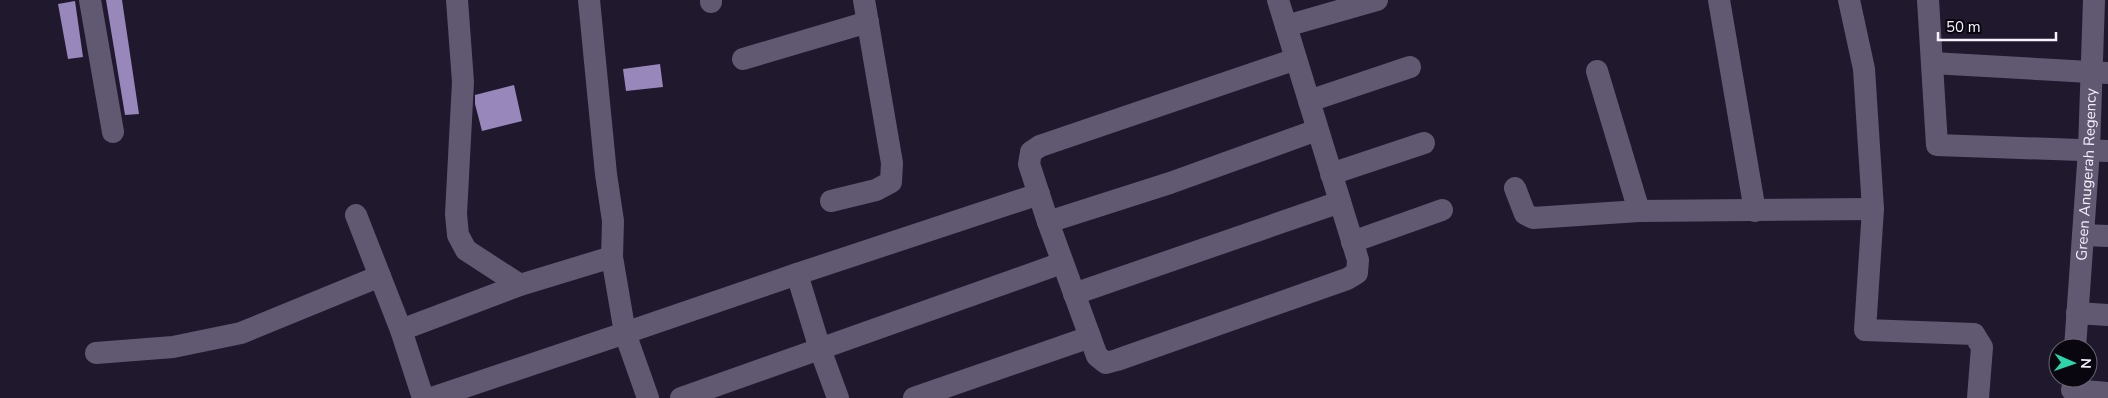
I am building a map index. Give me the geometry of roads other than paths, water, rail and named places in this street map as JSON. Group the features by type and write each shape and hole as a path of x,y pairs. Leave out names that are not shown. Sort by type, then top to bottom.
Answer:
{"street":[{"path":"90,0 113,132"},
{"path":"457,0 463,82 456,214 458,235 466,250 520,285"},
{"path":"589,0 600,116 613,221 612,257 625,333 648,398"},
{"path":"831,201 876,190 891,182 892,163 864,0"},
{"path":"1278,0 1358,260 1357,273 1347,279 1106,363 1098,356 1062,263 1029,164 1031,152 1040,146 1296,59"},
{"path":"1286,26 1377,0"},
{"path":"1719,0 1756,211"},
{"path":"1849,0 1864,69 1873,209 1865,330 1974,334 1982,347 1978,398"},
{"path":"1928,0 1937,144 2098,151"},
{"name":"Green Anugerah Regency","path":"2076,338 2083,235 2098,151 2100,72 2094,0"},
{"path":"743,59 868,22"},
{"path":"1932,63 2100,72"},
{"path":"1308,101 1410,67"},
{"path":"1597,71 1639,212"},
{"path":"1048,222 1170,183 1317,130"},
{"path":"1331,174 1424,143"},
{"path":"1515,188 1525,214 1533,218 1639,212 1873,209"},
{"path":"432,398 1039,194"},
{"path":"1074,294 1340,202"},
{"path":"1352,242 1442,210"},
{"path":"356,215 401,330 424,398"},
{"path":"2083,235 2108,236"},
{"path":"401,330 520,285 612,257"},
{"path":"681,398 1062,263"},
{"path":"797,274 820,349 838,398"},
{"path":"96,353 173,347 241,333 380,276"},
{"path":"2077,313 2108,314"},
{"path":"914,398 1090,336"},
{"path":"2072,389 2108,393"}]}
